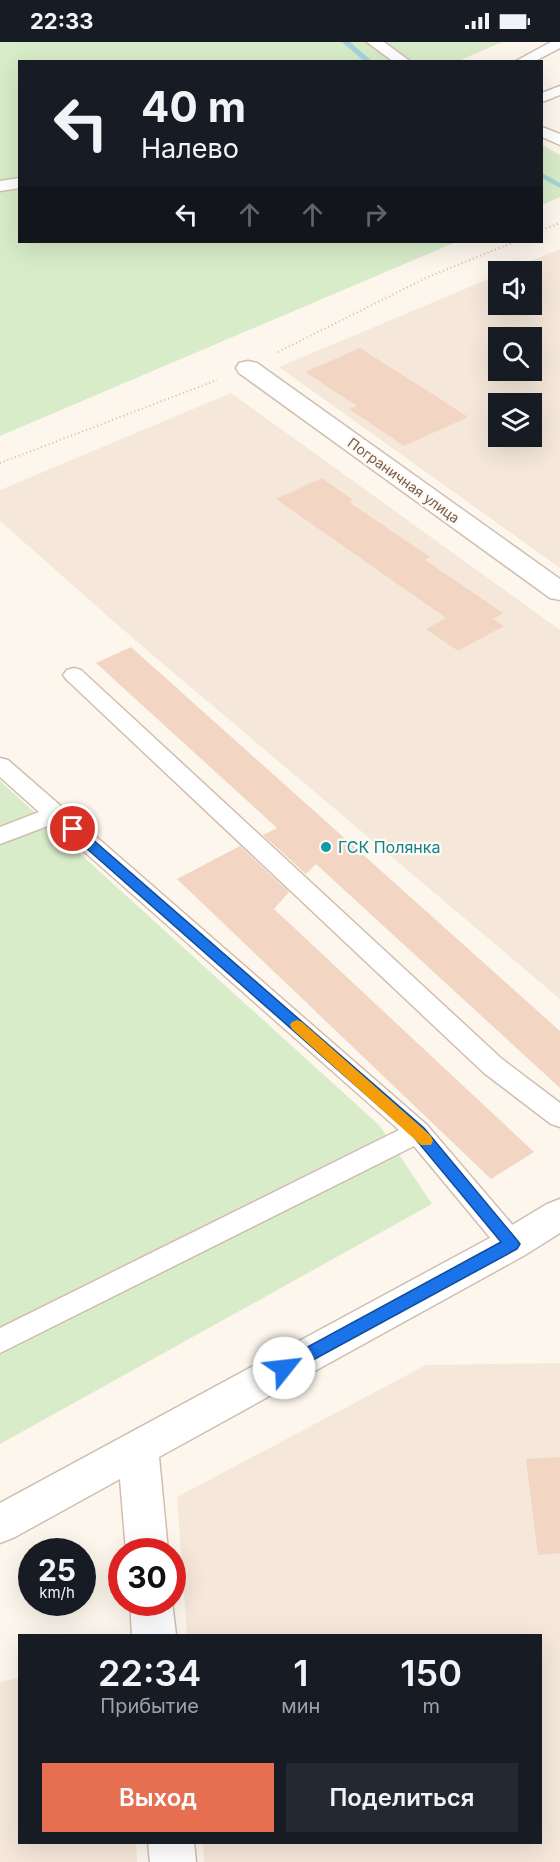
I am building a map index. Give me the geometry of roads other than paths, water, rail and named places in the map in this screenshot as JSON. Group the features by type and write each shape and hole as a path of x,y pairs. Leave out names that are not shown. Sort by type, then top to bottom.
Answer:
{"street":[{"name":"Пограничная улица","path":"248,368 560,592"},
{"path":"0,1524 512,1244 560,1214"},
{"path":"138,1447 146,1538"},
{"path":"152,1616 154,1634"},
{"path":"171,1844 173,1862"}],"lane":[{"path":"374,42 401,60"},
{"path":"525,60 560,43"},
{"path":"543,98 560,90"},
{"path":"543,132 560,140"},
{"path":"0,186 18,183"},
{"path":"74,675 494,1066 560,1117"},
{"path":"0,765 418,1132 512,1244"},
{"path":"0,836 55,814"},
{"path":"0,1341 418,1132"}],"waterway":[{"path":"346,42 368,60"},
{"path":"543,176 560,186"}],"place":[{"name":"ГСК Полянка","path":"326,847"}]}
